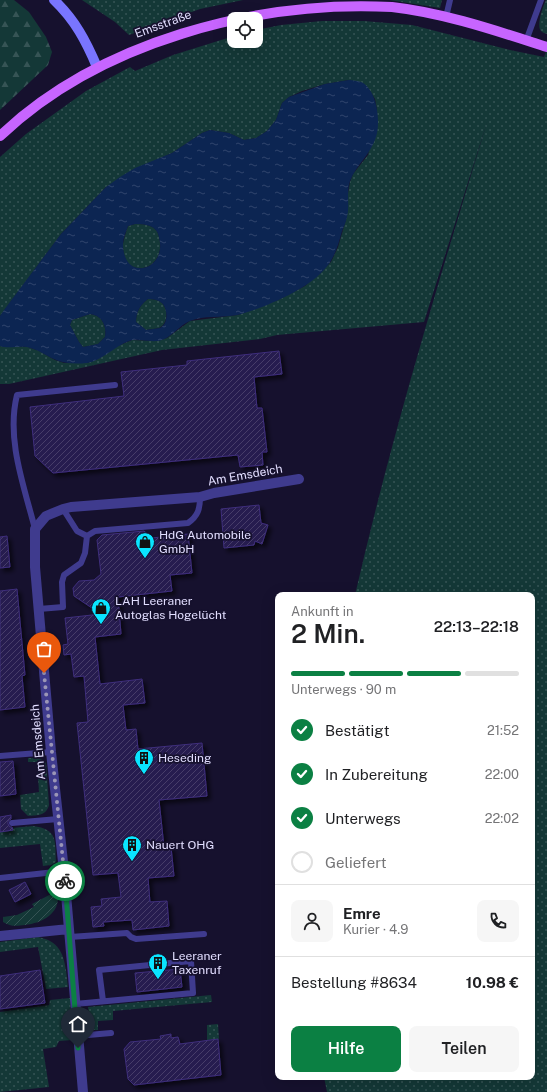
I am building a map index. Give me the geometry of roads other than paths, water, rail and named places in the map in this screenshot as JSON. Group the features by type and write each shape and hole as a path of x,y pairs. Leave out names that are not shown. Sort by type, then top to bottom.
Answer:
{"main road":[{"name":"Emsstraße","path":"0,136 35,106 63,87 97,67 140,46 192,27 236,14 260,10 295,5 364,4 393,7 446,17 547,47"}],"street":[{"path":"54,0 80,30 97,67"},
{"name":"Am Emsdeich","path":"83,1092 64,871 51,752 35,567 35,528 46,516 63,509 200,497 214,493 299,479"},
{"path":"0,936 69,933"}],"lane":[{"path":"446,17 450,0"},
{"path":"526,41 541,0"},
{"name":"Am Emsdeich","path":"35,528 18,462 14,425 14,409 18,395 115,385"},
{"path":"86,536 95,531 188,523 195,518 200,508 200,497"},
{"path":"63,509 77,531 86,536"},
{"path":"39,609 63,607 62,582 64,575 81,563 85,553 86,536"},
{"path":"0,756 51,752"},
{"path":"12,823 58,819"},
{"path":"0,878 64,871"},
{"path":"69,933 127,933 130,937 136,939 204,934"},
{"path":"75,1004 194,993 191,961 99,970 103,1001"},
{"path":"77,1036 111,1033"}],"water":[{"path":"351,80 361,82 371,91 378,115 378,123 374,143 350,181 346,222 335,252 327,267 315,278 295,292 259,308 237,315 195,319 186,323 170,336 162,340 129,341 92,362 66,363 27,347 0,346 0,316 4,310 61,234 106,187 135,168 172,153 202,133 210,130 229,133 244,140 256,138 267,131 276,120 282,103 289,97 325,84","holes":["135,224 150,226 156,230 159,237 160,249 157,258 152,264 144,268 137,268 130,264 125,256 123,244 125,235 128,226","148,299 156,300 165,307 166,320 165,324 160,328 146,330 136,322 138,312","90,314 98,316 103,322 105,337 98,344 83,347 70,325 72,320"]}],"place":[{"name":"HdG Automobile GmbH","path":"145,559"},
{"name":"LAH Leeraner Autoglas Hogelücht","path":"101,625"},
{"name":"Heseding","path":"144,775"},
{"name":"Nauert OHG","path":"132,862"},
{"name":"Leeraner Taxenruf","path":"158,980"}]}
